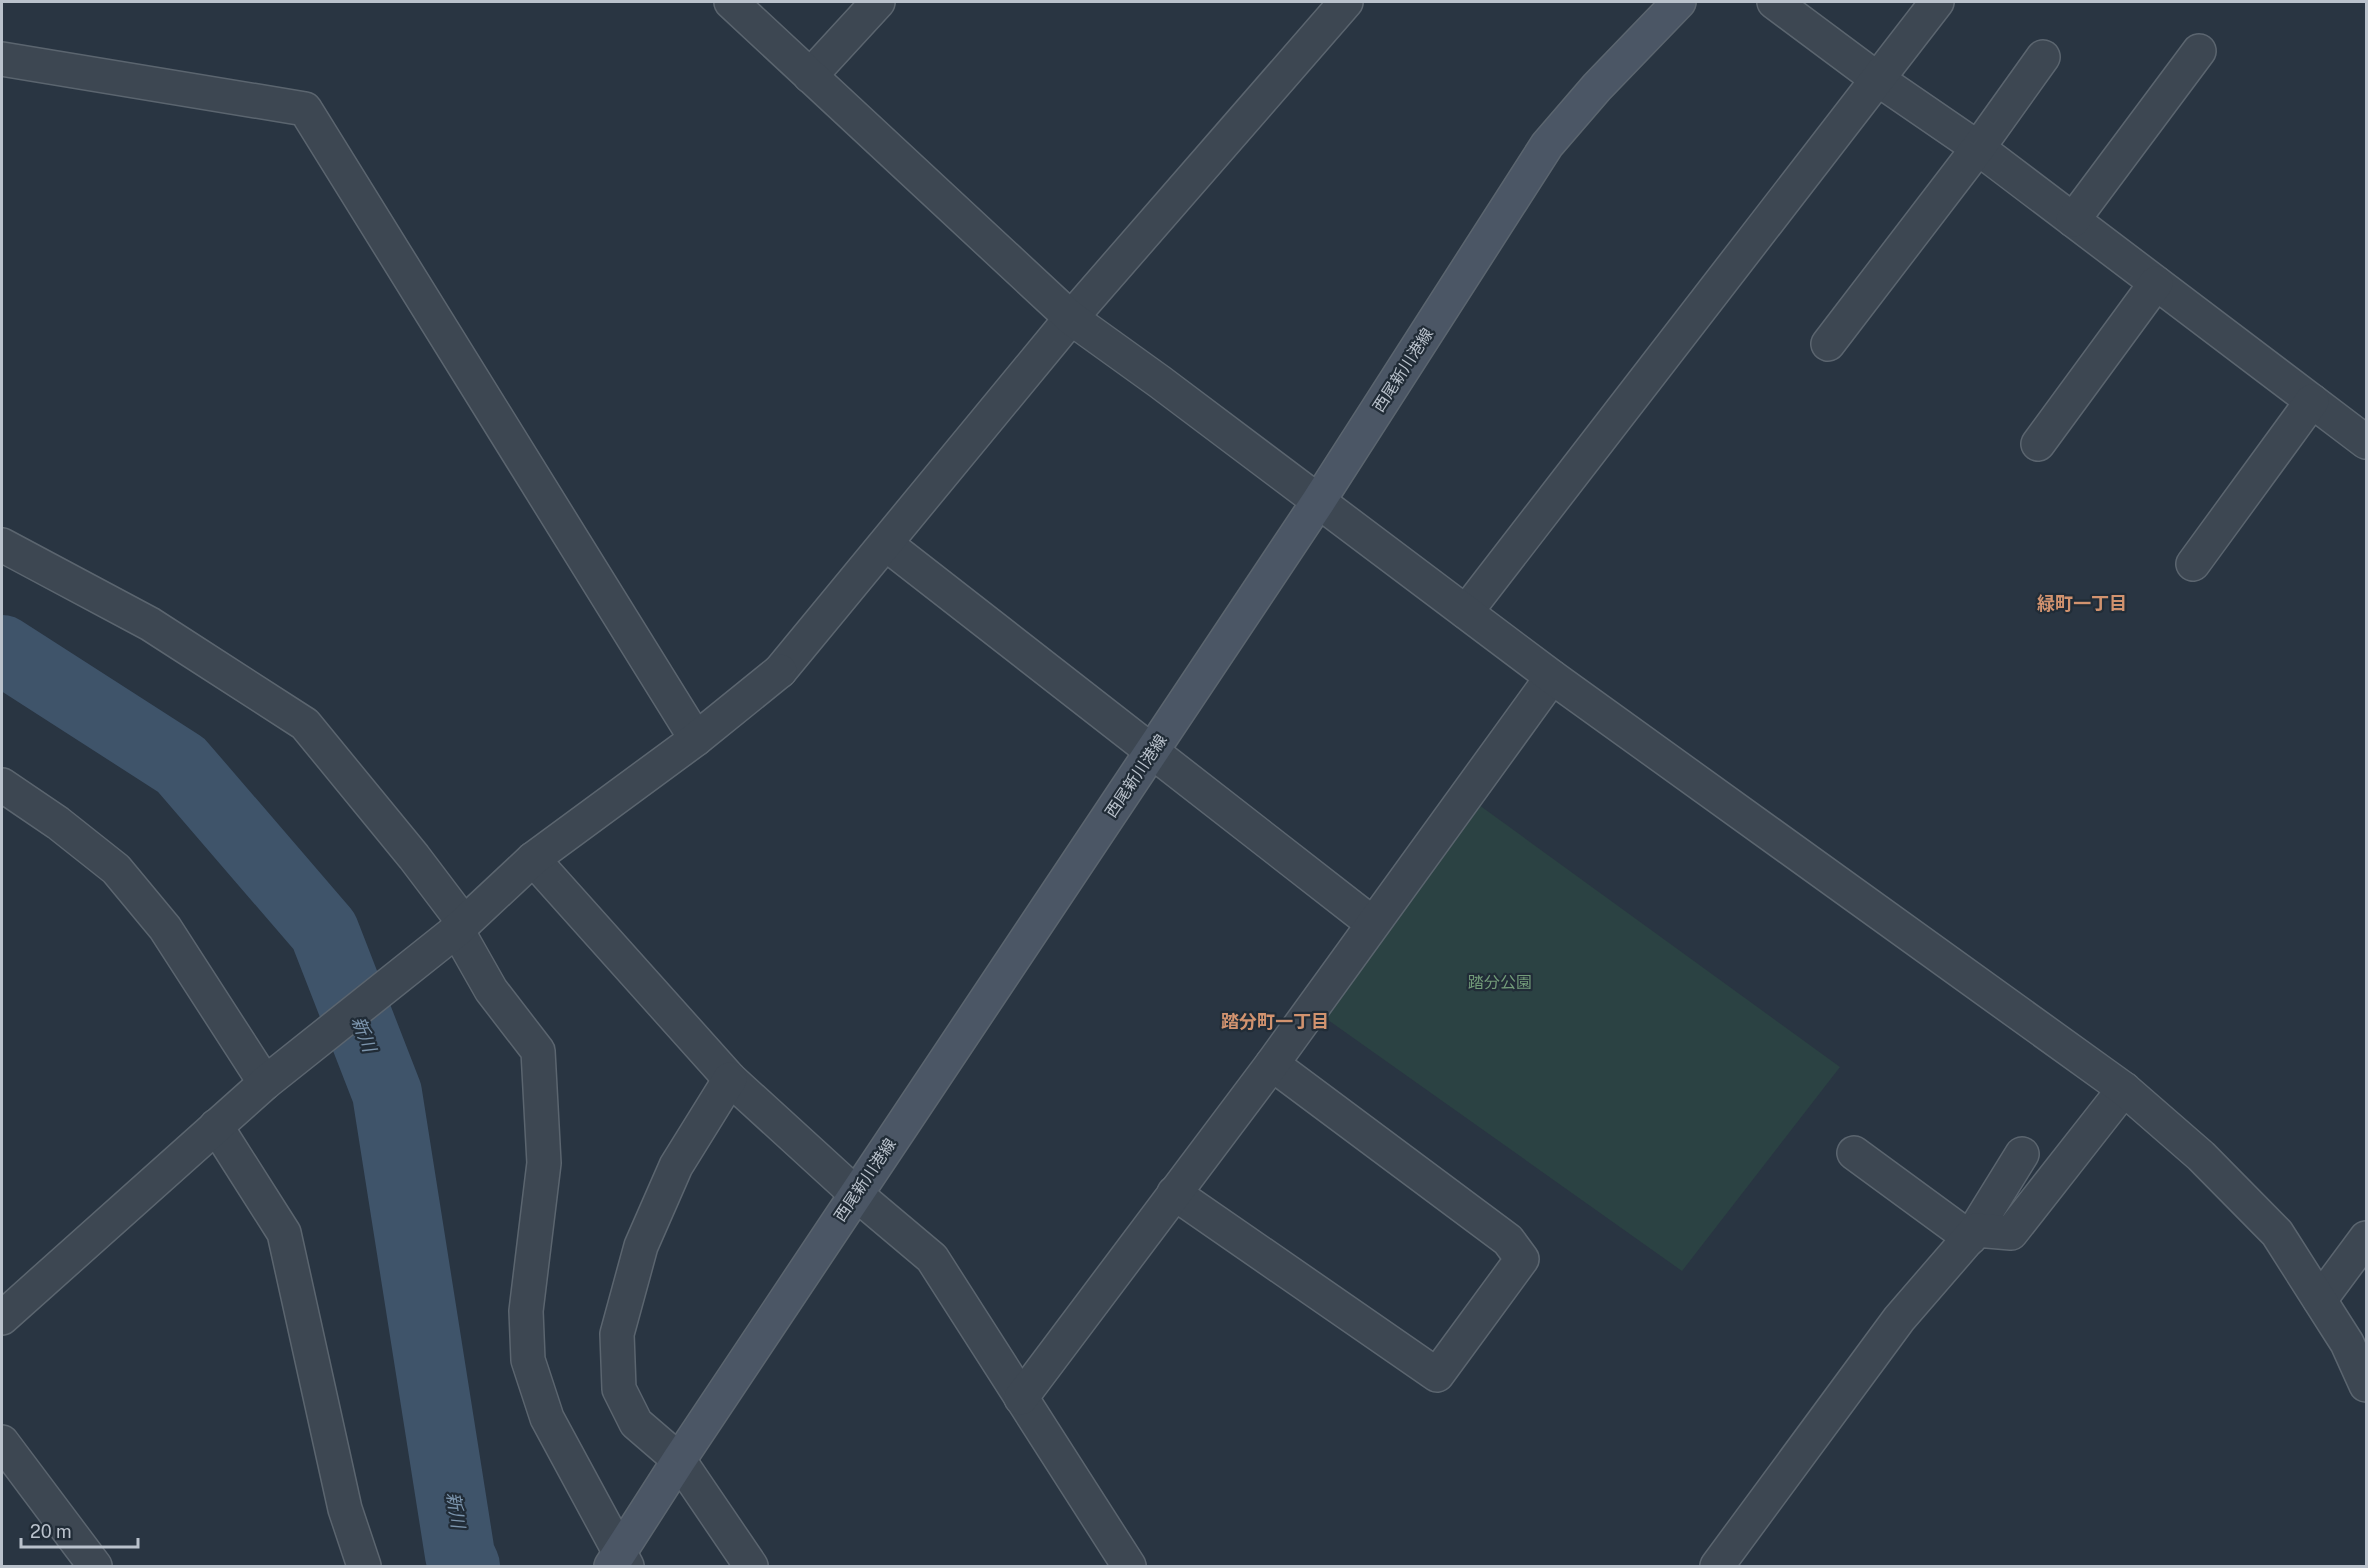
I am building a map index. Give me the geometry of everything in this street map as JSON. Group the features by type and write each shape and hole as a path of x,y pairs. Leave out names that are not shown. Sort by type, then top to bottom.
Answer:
{"main road":[{"name":"西尾新川港線","path":"619,1562 680,1460 1318,502 1547,145 1597,87 1679,2"}],"street":[{"path":"731,2 1071,318 1160,382 1552,677 2124,1089 2201,1156 2277,1233 2348,1343 2367,1385"},
{"path":"810,75 878,2"},
{"path":"2,1318 265,1083 461,926 532,860 696,739 780,671 1071,318 1347,2"},
{"path":"1774,2 1876,78 1978,148 2367,442"},
{"path":"1466,612 1876,78 1937,2"},
{"path":"2073,220 2199,51"},
{"path":"1828,344 1978,148 2043,57"},
{"path":"2,59 305,109 696,739"},
{"path":"2038,444 2156,283"},
{"path":"2193,564 2312,401"},
{"path":"2,544 150,624 305,724 414,857 461,926 491,990 538,1052 544,1163 526,1311 528,1360 547,1418 619,1562"},
{"path":"886,544 1363,916"},
{"path":"1021,1398 1272,1064 1552,677"},
{"path":"2,785 58,823 116,869 165,928 265,1083"},
{"path":"532,860 730,1079 856,1194 932,1258 1121,1562"},
{"path":"1174,1193 1437,1375 1522,1259 1508,1240 1272,1064"},
{"path":"730,1079 676,1166 641,1246 617,1334 619,1389 636,1423 680,1460 751,1566"},
{"path":"1717,1566 1899,1320 1977,1230 2011,1233 2124,1089"},
{"path":"216,1126 284,1233 345,1509 364,1566"},
{"path":"1854,1154 1970,1238"},
{"path":"1970,1238 2022,1155"},
{"path":"2320,1300 2367,1238"},
{"path":"2,1442 95,1566"}],"green space":[{"name":"踏分公園","path":"1468,797 1840,1067 1682,1271 1321,1015"}],"waterway":[{"name":"新川","path":"2,650 181,765 324,931 387,1093 460,1555 465,1566"}],"district":[{"name":"緑町一丁目","path":"2082,603"},
{"name":"踏分町一丁目","path":"1275,1021"}]}
